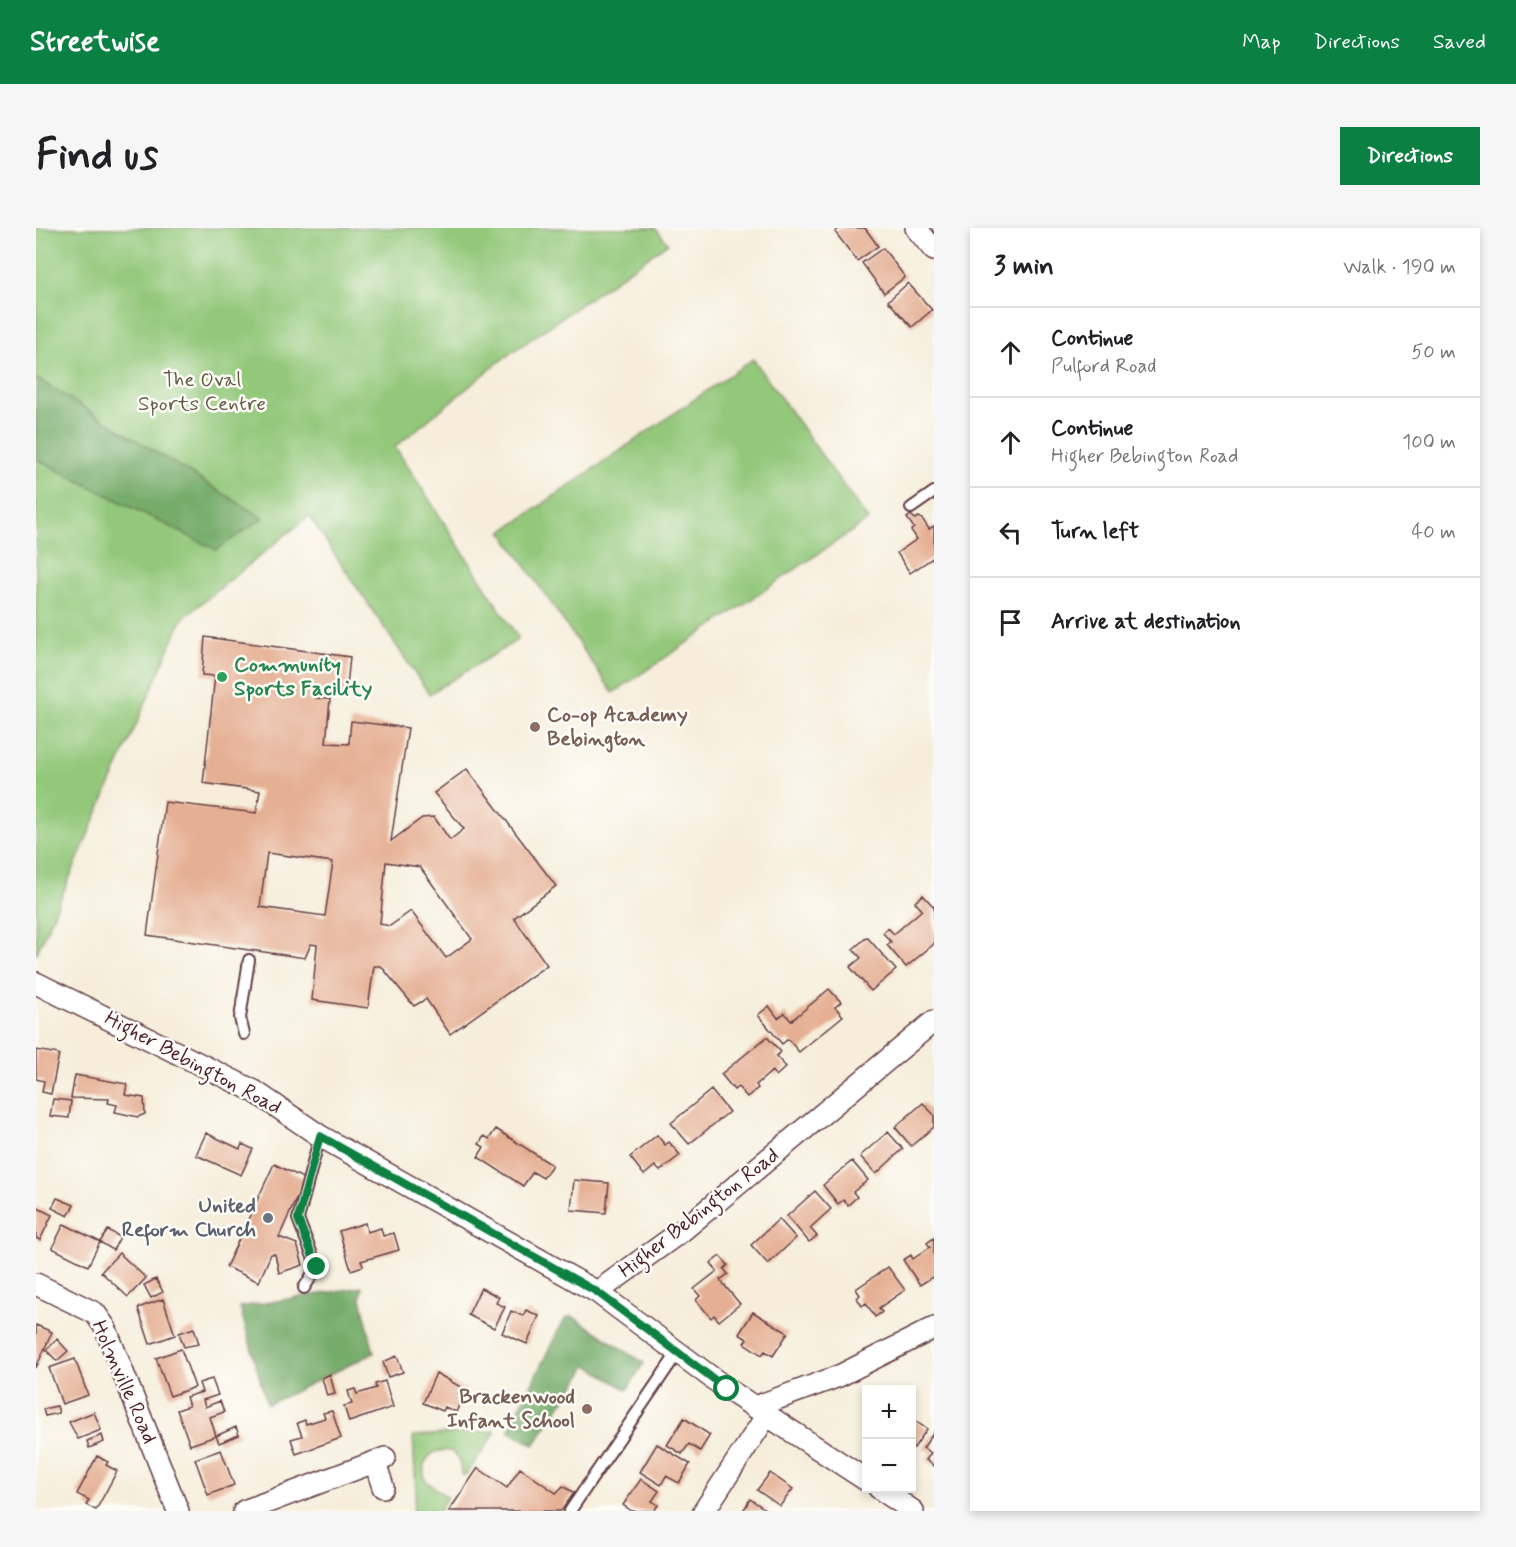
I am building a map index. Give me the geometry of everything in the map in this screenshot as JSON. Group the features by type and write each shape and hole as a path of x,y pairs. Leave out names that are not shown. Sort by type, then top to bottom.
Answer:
{"street":[{"path":"916,228 934,250"},
{"name":"Higher Bebington Road","path":"36,983 254,1091 320,1136 597,1292 683,1230 934,1022"},
{"name":"Holmville Road","path":"36,1284 95,1313 105,1327 178,1511"},
{"path":"597,1292 761,1411 862,1477"},
{"path":"704,1511 761,1411 839,1376 934,1328"},
{"path":"244,1511 380,1460 383,1487"},
{"path":"887,1493 914,1511"}],"lane":[{"path":"911,507 934,492"},
{"path":"244,1034 240,1018 249,960"},
{"path":"304,1288 317,1267 298,1219 320,1136"},
{"path":"570,1511 678,1352"}],"green space":[{"name":"The Oval Sports Centre","path":"36,228 655,228 668,243 504,358 395,447 519,639 429,694 309,516 182,619 36,955"},
{"path":"753,359 868,520 613,693 502,532"},
{"path":"36,378 263,518 216,550 36,459"},
{"path":"362,1287 361,1298 374,1353 267,1405 240,1307"},
{"path":"572,1316 644,1363 627,1390 588,1365 534,1445 508,1431 559,1329 565,1319"},
{"path":"496,1431 465,1476 461,1474 459,1459 453,1452 439,1451 429,1457 424,1468 426,1481 447,1497 439,1511 413,1511 416,1492 413,1436"}],"building":[{"path":"840,228 865,228 878,246 857,261 835,232"},
{"path":"883,248 905,277 884,293 862,263"},
{"path":"908,283 932,310 912,327 888,301"},
{"path":"911,515 915,519 919,517 923,520 929,529 934,526 934,557 910,573 897,553 917,539 911,530 914,528 907,518"},
{"path":"205,637 350,657 346,696 314,691 314,698 330,699 326,743 349,744 351,721 408,728 391,841 422,818 434,817 450,840 464,829 434,793 467,769 556,886 514,918 547,965 450,1034 426,999 414,1006 381,966 374,966 368,1008 312,1000 317,945 311,944 305,958 147,935 165,802 256,813 260,791 203,783 215,676 202,675","holes":["267,853 333,862 325,916 260,907","386,862 420,867 472,939 446,958 411,911 390,926 380,924"]},
{"path":"923,895 934,907 934,944 906,967 887,945 891,942 883,933 888,928 894,934 922,910 915,902"},
{"path":"867,937 896,970 871,991 850,967 861,958 853,949"},
{"path":"829,989 841,1002 835,1007 843,1016 799,1052 788,1039 782,1044 758,1015 769,1006 778,1018 785,1013 791,1021"},
{"path":"767,1037 781,1052 776,1056 786,1067 776,1076 772,1071 756,1085 758,1088 747,1097 738,1087 734,1090 721,1074"},
{"path":"36,1050 59,1054 51,1094 42,1092 44,1081 36,1079"},
{"path":"75,1075 127,1084 125,1095 144,1098 145,1114 138,1117 115,1112 117,1105 108,1103 109,1099 71,1098"},
{"path":"711,1090 729,1112 689,1144 671,1123"},
{"path":"53,1099 71,1101 69,1118 50,1116"},
{"path":"923,1103 934,1115 934,1127 911,1146 895,1127"},
{"path":"496,1129 552,1165 543,1178 533,1172 523,1186 478,1157 484,1147 479,1144 484,1136 489,1139"},
{"path":"888,1132 903,1149 876,1174 860,1156"},
{"path":"206,1133 240,1149 242,1144 253,1149 241,1175 196,1155"},
{"path":"657,1135 665,1145 669,1142 680,1155 660,1171 655,1166 644,1175 630,1157"},
{"path":"852,1161 868,1180 853,1192 857,1197 848,1205 843,1200 838,1204 823,1185"},
{"path":"274,1164 305,1179 279,1237 297,1244 303,1265 279,1273 275,1254 271,1254 259,1282 226,1267"},
{"path":"574,1180 609,1183 606,1213 571,1210"},
{"path":"815,1191 831,1209 810,1228 817,1236 809,1242 787,1216"},
{"path":"57,1198 74,1205 68,1216 52,1208"},
{"path":"36,1207 52,1215 40,1240 36,1238"},
{"path":"779,1219 796,1238 768,1264 751,1245"},
{"path":"365,1223 367,1232 381,1228 383,1236 394,1233 399,1250 361,1261 363,1266 351,1270 339,1231"},
{"path":"64,1224 100,1242 88,1266 52,1248"},
{"path":"108,1230 120,1237 113,1250 100,1242"},
{"path":"934,1238 934,1276 920,1285 903,1260 911,1255 913,1259 930,1247 927,1243"},
{"path":"119,1253 146,1278 128,1297 101,1272"},
{"path":"720,1256 728,1265 724,1269 728,1274 720,1280 740,1304 719,1321 714,1315 711,1318 696,1300 700,1296 694,1289 717,1271 711,1263"},
{"path":"888,1267 905,1290 879,1308 882,1312 875,1317 866,1303 862,1306 857,1298 860,1295 856,1289"},
{"path":"156,1279 163,1292 151,1298 144,1285"},
{"path":"481,1288 499,1297 496,1303 505,1307 494,1328 468,1315"},
{"path":"163,1299 175,1335 150,1344 138,1308"},
{"path":"526,1310 539,1316 527,1344 502,1333 511,1311 523,1316"},
{"path":"753,1312 788,1333 773,1356 765,1351 762,1355 744,1343 747,1339 739,1334"},
{"path":"36,1325 52,1332 36,1368"},
{"path":"194,1328 199,1344 184,1347 179,1333"},
{"path":"57,1339 68,1351 57,1361 46,1350"},
{"path":"181,1349 195,1387 170,1396 156,1358"},
{"path":"397,1356 403,1372 388,1377 383,1362"},
{"path":"75,1359 88,1395 62,1404 49,1368"},
{"path":"436,1373 466,1390 456,1412 445,1407 443,1411 423,1403"},
{"path":"330,1374 335,1394 327,1396 322,1378"},
{"path":"212,1379 218,1395 203,1400 205,1407 220,1401 224,1412 210,1417 216,1436 190,1445 177,1410 189,1406 186,1397 202,1392 199,1383"},
{"path":"385,1381 393,1407 349,1422 344,1406 352,1404 348,1391 355,1389 357,1394 376,1388 375,1384"},
{"path":"57,1406 59,1413 45,1416 43,1409"},
{"path":"332,1411 341,1438 296,1454 291,1439 302,1436 297,1423 305,1420 306,1424 325,1418 323,1413"},
{"path":"94,1412 101,1430 78,1439 69,1422"},
{"path":"684,1418 710,1435 700,1451 689,1444 682,1454 667,1445"},
{"path":"916,1422 927,1429 916,1445"},
{"path":"236,1427 239,1435 219,1443 216,1436"},
{"path":"934,1432 934,1466 926,1460 931,1453 923,1448"},
{"path":"102,1435 104,1442 89,1448 87,1441"},
{"path":"657,1444 690,1464 679,1483 666,1476 661,1485 640,1472"},
{"path":"221,1450 234,1485 208,1495 195,1459"},
{"path":"97,1456 117,1471 96,1510 86,1505 89,1500 77,1494"},
{"path":"478,1468 507,1488 520,1468 556,1493 563,1486 574,1493 561,1511 449,1511"},
{"path":"770,1473 793,1489 780,1506 757,1490"},
{"path":"641,1479 659,1491 652,1501 658,1505 654,1511 632,1511 623,1505"},
{"path":"750,1499 768,1511 743,1511"}],"place":[{"name":"Community Sports Facility","path":"222,677"},
{"name":"Co-op Academy Bebington","path":"535,727"},
{"name":"United Reform Church","path":"268,1218"},
{"name":"Brackenwood Infant School","path":"587,1409"}],"route":[{"path":"317,1267 298,1219 320,1136 461,1217 577,1279 727,1389"}]}
